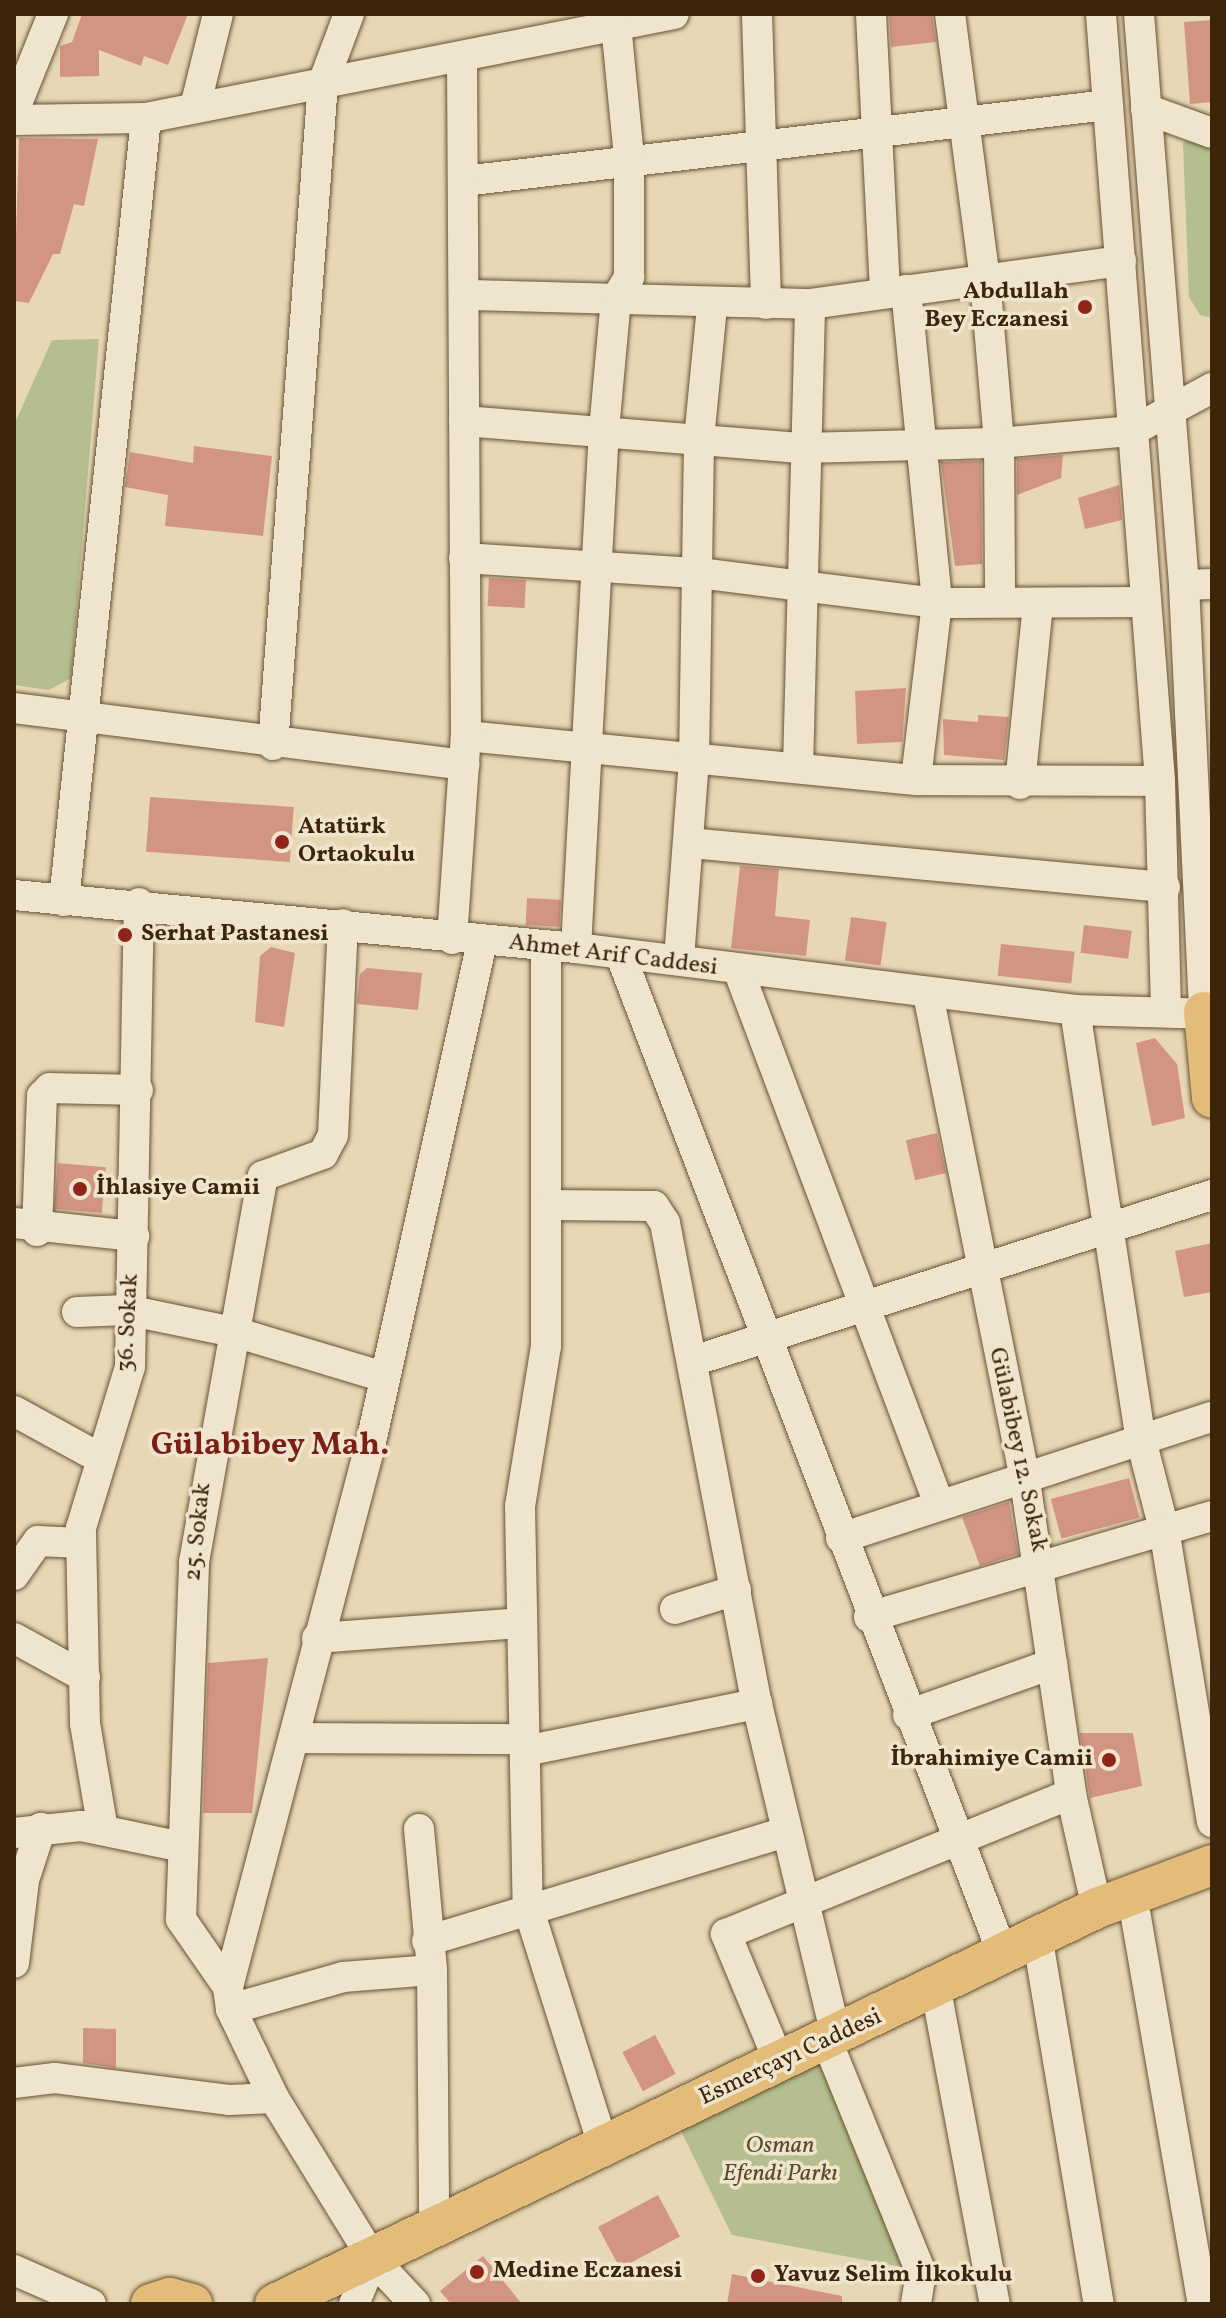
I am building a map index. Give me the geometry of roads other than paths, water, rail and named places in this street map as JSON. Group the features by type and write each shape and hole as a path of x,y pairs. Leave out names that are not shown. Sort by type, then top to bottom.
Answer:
{"main road":[{"path":"1194,1013 1212,1098"},
{"name":"Esmerçayı Caddesi","path":"275,2304 373,2259 434,2222 780,2064 1114,1901 1212,1865"},
{"path":"151,2304 170,2298 192,2304"}],"street":[{"path":"14,111 53,14"},
{"path":"195,107 218,14"},
{"path":"273,745 323,83 349,14"},
{"path":"14,120 146,118 462,59 674,14"},
{"path":"757,14 766,304"},
{"path":"871,14 876,128 895,292 922,443 937,603 916,780"},
{"path":"950,14 985,279 999,443 1000,598"},
{"path":"1101,14 1160,781 1165,887 1194,1013"},
{"path":"1139,14 1171,412 1198,585 1203,773 1194,1013"},
{"path":"603,2145 528,1907 520,1506 546,1346 547,1205 561,947 589,753 604,430 616,299 629,277 629,157 616,24"},
{"path":"452,939 465,750 464,421 467,295 462,59"},
{"path":"464,181 762,141 1107,105"},
{"path":"1146,109 1212,133"},
{"path":"64,901 146,118"},
{"path":"467,295 616,299 712,306 810,304 1121,261"},
{"path":"798,768 804,587 803,448 810,304"},
{"path":"679,959 694,761 699,439 712,306"},
{"path":"464,421 803,448 999,443 1132,431 1209,393"},
{"path":"464,558 699,573 937,603 1000,598 1038,603 1146,602"},
{"path":"1020,784 1038,603"},
{"path":"14,708 273,745 589,753 916,780 1020,784 1160,781"},
{"path":"690,843 1165,887"},
{"name":"Ahmet Arif Caddesi","path":"14,895 64,901 139,903 343,924 452,939 679,959 739,972 1075,1010 1194,1013"},
{"name":"36. Sokak","path":"103,1830 85,1677 81,1543 100,1458 130,1367 127,1310 134,1236 139,903"},
{"name":"25. Sokak","path":"343,924 333,1135 323,1154 263,1176 238,1333 205,1470 194,1562 181,1919 229,1998 274,2098 373,2259 415,2304"},
{"path":"432,1970 343,1977 229,1998 384,1377 482,942"},
{"path":"621,956 869,1617 956,1836 1021,1948 1099,2304"},
{"path":"739,972 862,1307 939,1504"},
{"name":"Gülabibey 12. Sokak","path":"928,994 978,1271 1024,1474 1041,1570 1071,1794 1114,1901 1203,2304"},
{"path":"1075,1010 1140,1436 1164,1529 1212,1822"},
{"path":"134,1236 26,1227 42,1096 50,1088 138,1090"},
{"path":"693,1361 978,1271 1107,1226 1212,1195"},
{"path":"547,1205 654,1206 665,1223 757,1704 832,2038 921,2272 916,2304"},
{"path":"77,1312 127,1310 238,1333 384,1377"},
{"path":"14,1411 100,1458"},
{"path":"841,1538 1140,1436 1212,1417"},
{"path":"869,1617 1041,1570 1212,1516"},
{"path":"14,1575 38,1541 81,1543"},
{"path":"675,1609 736,1590"},
{"path":"317,1638 521,1623"},
{"path":"14,1638 85,1677"},
{"path":"908,1715 1052,1664"},
{"path":"295,1738 523,1745 757,1704"},
{"path":"780,2064 726,1934 956,1836 1071,1794"},
{"path":"419,1829 432,1970 434,2222"},
{"path":"14,1963 27,1830 103,1830 182,1847"},
{"path":"427,1941 528,1907 785,1832"},
{"path":"936,1990 995,2304"},
{"path":"14,2083 55,2078 229,2100 274,2098"},
{"path":"354,2304 373,2259"},
{"path":"14,2270 91,2304"}],"place":[{"name":"Abdullah Bey Eczanesi","path":"1085,307"},
{"name":"Atatürk Ortaokulu","path":"282,842"},
{"name":"Serhat Pastanesi","path":"125,935"},
{"name":"İhlasiye Camii","path":"80,1189"},
{"name":"İbrahimiye Camii","path":"1109,1760"},
{"name":"Medine Eczanesi","path":"477,2272"},
{"name":"Yavuz Selim İlkokulu","path":"758,2276"}],"district":[{"name":"Gülabibey Mah.","path":"270,1446"}],"park label":[{"name":"Osman Efendi Parkı","path":"780,2161"}]}
